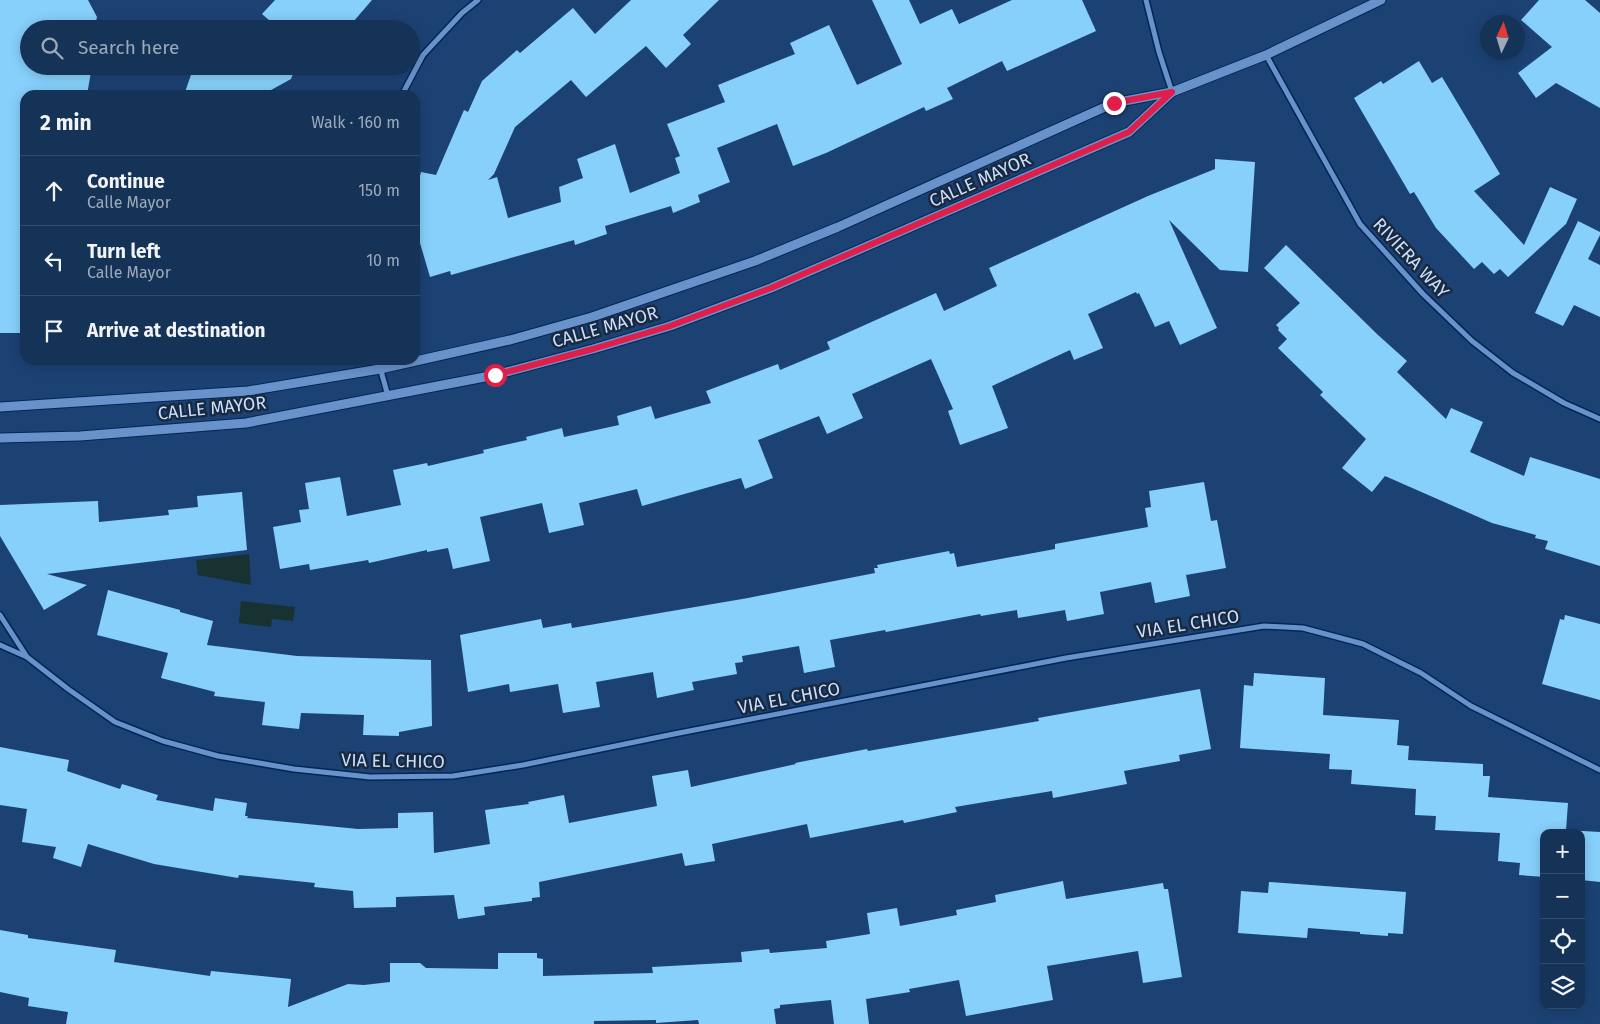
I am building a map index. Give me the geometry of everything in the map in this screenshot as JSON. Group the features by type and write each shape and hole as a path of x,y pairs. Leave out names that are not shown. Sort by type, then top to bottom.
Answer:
{"street":[{"path":"420,61 423,55 462,13 478,0"},
{"path":"1146,0 1159,52 1172,92"},
{"name":"CALLE MAYOR","path":"420,356 510,340 592,317 755,261 838,227 1114,103 1172,92 1266,55 1381,0"},
{"name":"RIVIERA WAY","path":"1266,55 1360,224 1423,294 1472,341 1514,372 1564,403 1600,419"},
{"path":"405,90 412,75"},
{"name":"CALLE MAYOR","path":"0,438 80,436 246,423 495,375 593,349 670,326 771,288 1129,132 1172,92"},
{"name":"CALLE MAYOR","path":"0,407 248,391 374,365"},
{"path":"379,365 388,397"},
{"name":"VIA EL CHICO","path":"0,615 27,657 68,689 116,722 163,741 218,756 294,769 370,778 453,776 523,765 1076,657 1264,626 1304,628 1363,644 1421,673 1471,706 1600,770"},
{"path":"0,645 27,657"}],"shaded area":[{"path":"249,554 251,585 198,575 196,560"},
{"path":"241,601 295,607 293,621 272,619 271,627 239,623"}],"building":[{"path":"0,0 88,0 97,17 96,20 20,20 20,75 90,75 88,90 20,90 20,333 0,333"},
{"path":"275,0 372,0 355,20 269,20 262,14"},
{"path":"631,0 719,0 683,35 691,44 666,68 646,46 586,97 571,80 515,127 494,174 488,180 497,177 508,218 561,202 559,187 583,178 577,159 615,144 630,193 680,173 675,158 680,156 667,124 725,102 718,85 795,54 790,43 829,25 857,85 902,64 872,0 909,0 920,24 952,9 959,24 1012,0 1082,0 1096,31 1007,71 1002,61 947,88 953,99 926,111 924,107 826,153 793,166 777,124 717,148 730,182 698,195 700,202 673,213 671,206 605,226 607,234 575,245 574,240 451,275 450,271 430,277 420,243 421,172 436,175 464,110 468,112 482,81 517,50 520,53 573,8 595,34"},
{"path":"1539,0 1585,0 1600,13 1600,108 1556,83 1536,98 1518,73 1552,47 1525,23 1525,16"},
{"path":"1419,61 1432,83 1442,77 1500,174 1474,191 1524,245 1550,187 1577,199 1566,224 1508,277 1500,269 1494,274 1482,262 1474,269 1436,228 1414,192 1410,194 1354,98 1381,81 1383,84"},
{"path":"191,75 293,75 291,79 271,90 186,90"},
{"path":"1215,159 1255,162 1248,272 1220,270 1169,220 1217,328 1180,345 1169,321 1155,327 1139,293 1137,294 1136,292 1088,314 1103,348 1074,360 1070,350 992,386 1008,428 960,445 948,411 953,409 931,359 852,394 863,418 827,434 819,416 758,440 773,478 745,489 741,478 642,506 637,489 579,503 584,525 549,533 542,503 480,517 490,561 453,569 448,548 427,552 427,550 369,563 368,560 310,570 309,564 280,569 273,527 301,522 299,510 309,509 305,483 340,477 347,516 401,505 393,470 427,463 428,466 484,453 483,450 527,440 526,437 562,428 564,437 619,425 617,416 651,406 655,419 711,403 706,391 778,364 780,370 830,349 827,342 936,293 944,311 997,286 989,268 1148,196 1215,169"},
{"path":"1578,221 1600,232 1588,259 1600,265 1600,317 1574,305 1563,326 1535,313"},
{"path":"1286,245 1407,361 1397,372 1446,419 1451,408 1483,422 1470,452 1524,476 1530,457 1600,479 1600,566 1545,549 1548,541 1535,538 1536,535 1492,523 1385,476 1372,492 1342,468 1366,439 1320,395 1323,392 1278,348 1287,339 1278,330 1279,328 1276,325 1300,303 1264,268"},
{"path":"1204,482 1211,521 1217,520 1226,568 1186,575 1190,596 1155,603 1151,582 1100,592 1104,614 1067,621 1065,610 1018,618 1017,610 981,616 980,614 886,632 885,630 830,640 835,667 804,673 799,646 742,656 743,662 735,663 737,674 692,682 694,690 657,698 653,672 596,682 600,707 563,713 558,684 510,692 509,684 468,692 460,635 541,619 543,628 571,623 572,628 748,598 875,573 874,568 878,568 877,565 949,551 950,554 954,553 957,567 1055,549 1055,544 1148,527 1145,508 1151,507 1149,491"},
{"path":"242,492 247,550 47,574 87,585 44,610 0,536 0,505 98,501 99,522 169,515 168,510 198,507 197,496"},
{"path":"108,590 213,621 207,645 297,656 431,660 432,726 399,732 399,736 363,735 364,715 301,713 299,729 262,725 265,702 214,696 215,692 161,678 168,653 97,635"},
{"path":"1565,615 1600,624 1600,700 1542,684 1560,619 1564,620"},
{"path":"1254,673 1325,678 1323,715 1399,720 1397,745 1409,746 1408,760 1483,764 1483,776 1490,776 1488,797 1568,803 1566,829 1540,829 1540,877 1519,875 1520,863 1498,861 1500,833 1435,830 1436,816 1415,815 1416,789 1351,784 1352,770 1329,769 1330,754 1240,748 1244,685 1253,686"},
{"path":"1200,689 1211,749 1179,755 1180,761 1124,771 1127,784 1053,798 1052,791 955,807 957,812 904,823 903,820 810,838 807,824 712,844 715,861 685,866 682,853 539,882 540,897 532,898 532,901 484,907 485,915 458,919 454,895 396,897 396,907 354,908 353,891 314,887 315,883 239,875 238,878 154,864 88,844 81,867 53,858 56,847 22,842 27,809 0,805 0,747 69,760 67,771 120,789 122,784 158,795 156,800 213,811 215,798 247,803 245,816 248,816 247,818 358,829 398,828 398,813 433,812 434,853 490,844 485,810 529,804 528,802 564,795 569,823 657,806 652,776 688,770 691,787 795,763 867,749 868,751 1039,721 1038,718"},
{"path":"1585,831 1600,832 1600,882 1585,880"},
{"path":"1063,881 1066,899 1163,883 1164,889 1168,889 1182,977 1143,983 1138,951 1047,966 1053,1000 966,1016 959,980 909,989 910,992 866,999 869,1024 834,1024 831,1000 780,1005 780,1008 774,1009 776,1024 699,1024 698,1020 656,1023 656,1020 594,1021 594,1024 66,1024 68,1012 28,1006 29,998 0,992 0,930 28,935 28,938 116,950 114,962 210,976 211,971 291,979 288,1007 348,984 364,985 390,982 390,963 420,963 426,968 498,969 498,953 537,953 537,958 543,959 543,976 653,973 652,967 742,962 741,952 769,949 770,953 827,948 826,941 870,934 867,913 897,908 900,926 957,915 956,910 996,902 995,895"},
{"path":"1269,882 1406,892 1403,934 1388,933 1388,936 1308,928 1307,938 1238,933 1241,891 1268,893"}],"route":[{"path":"495,375 670,326 771,288 1129,132 1172,92 1114,103"}]}
